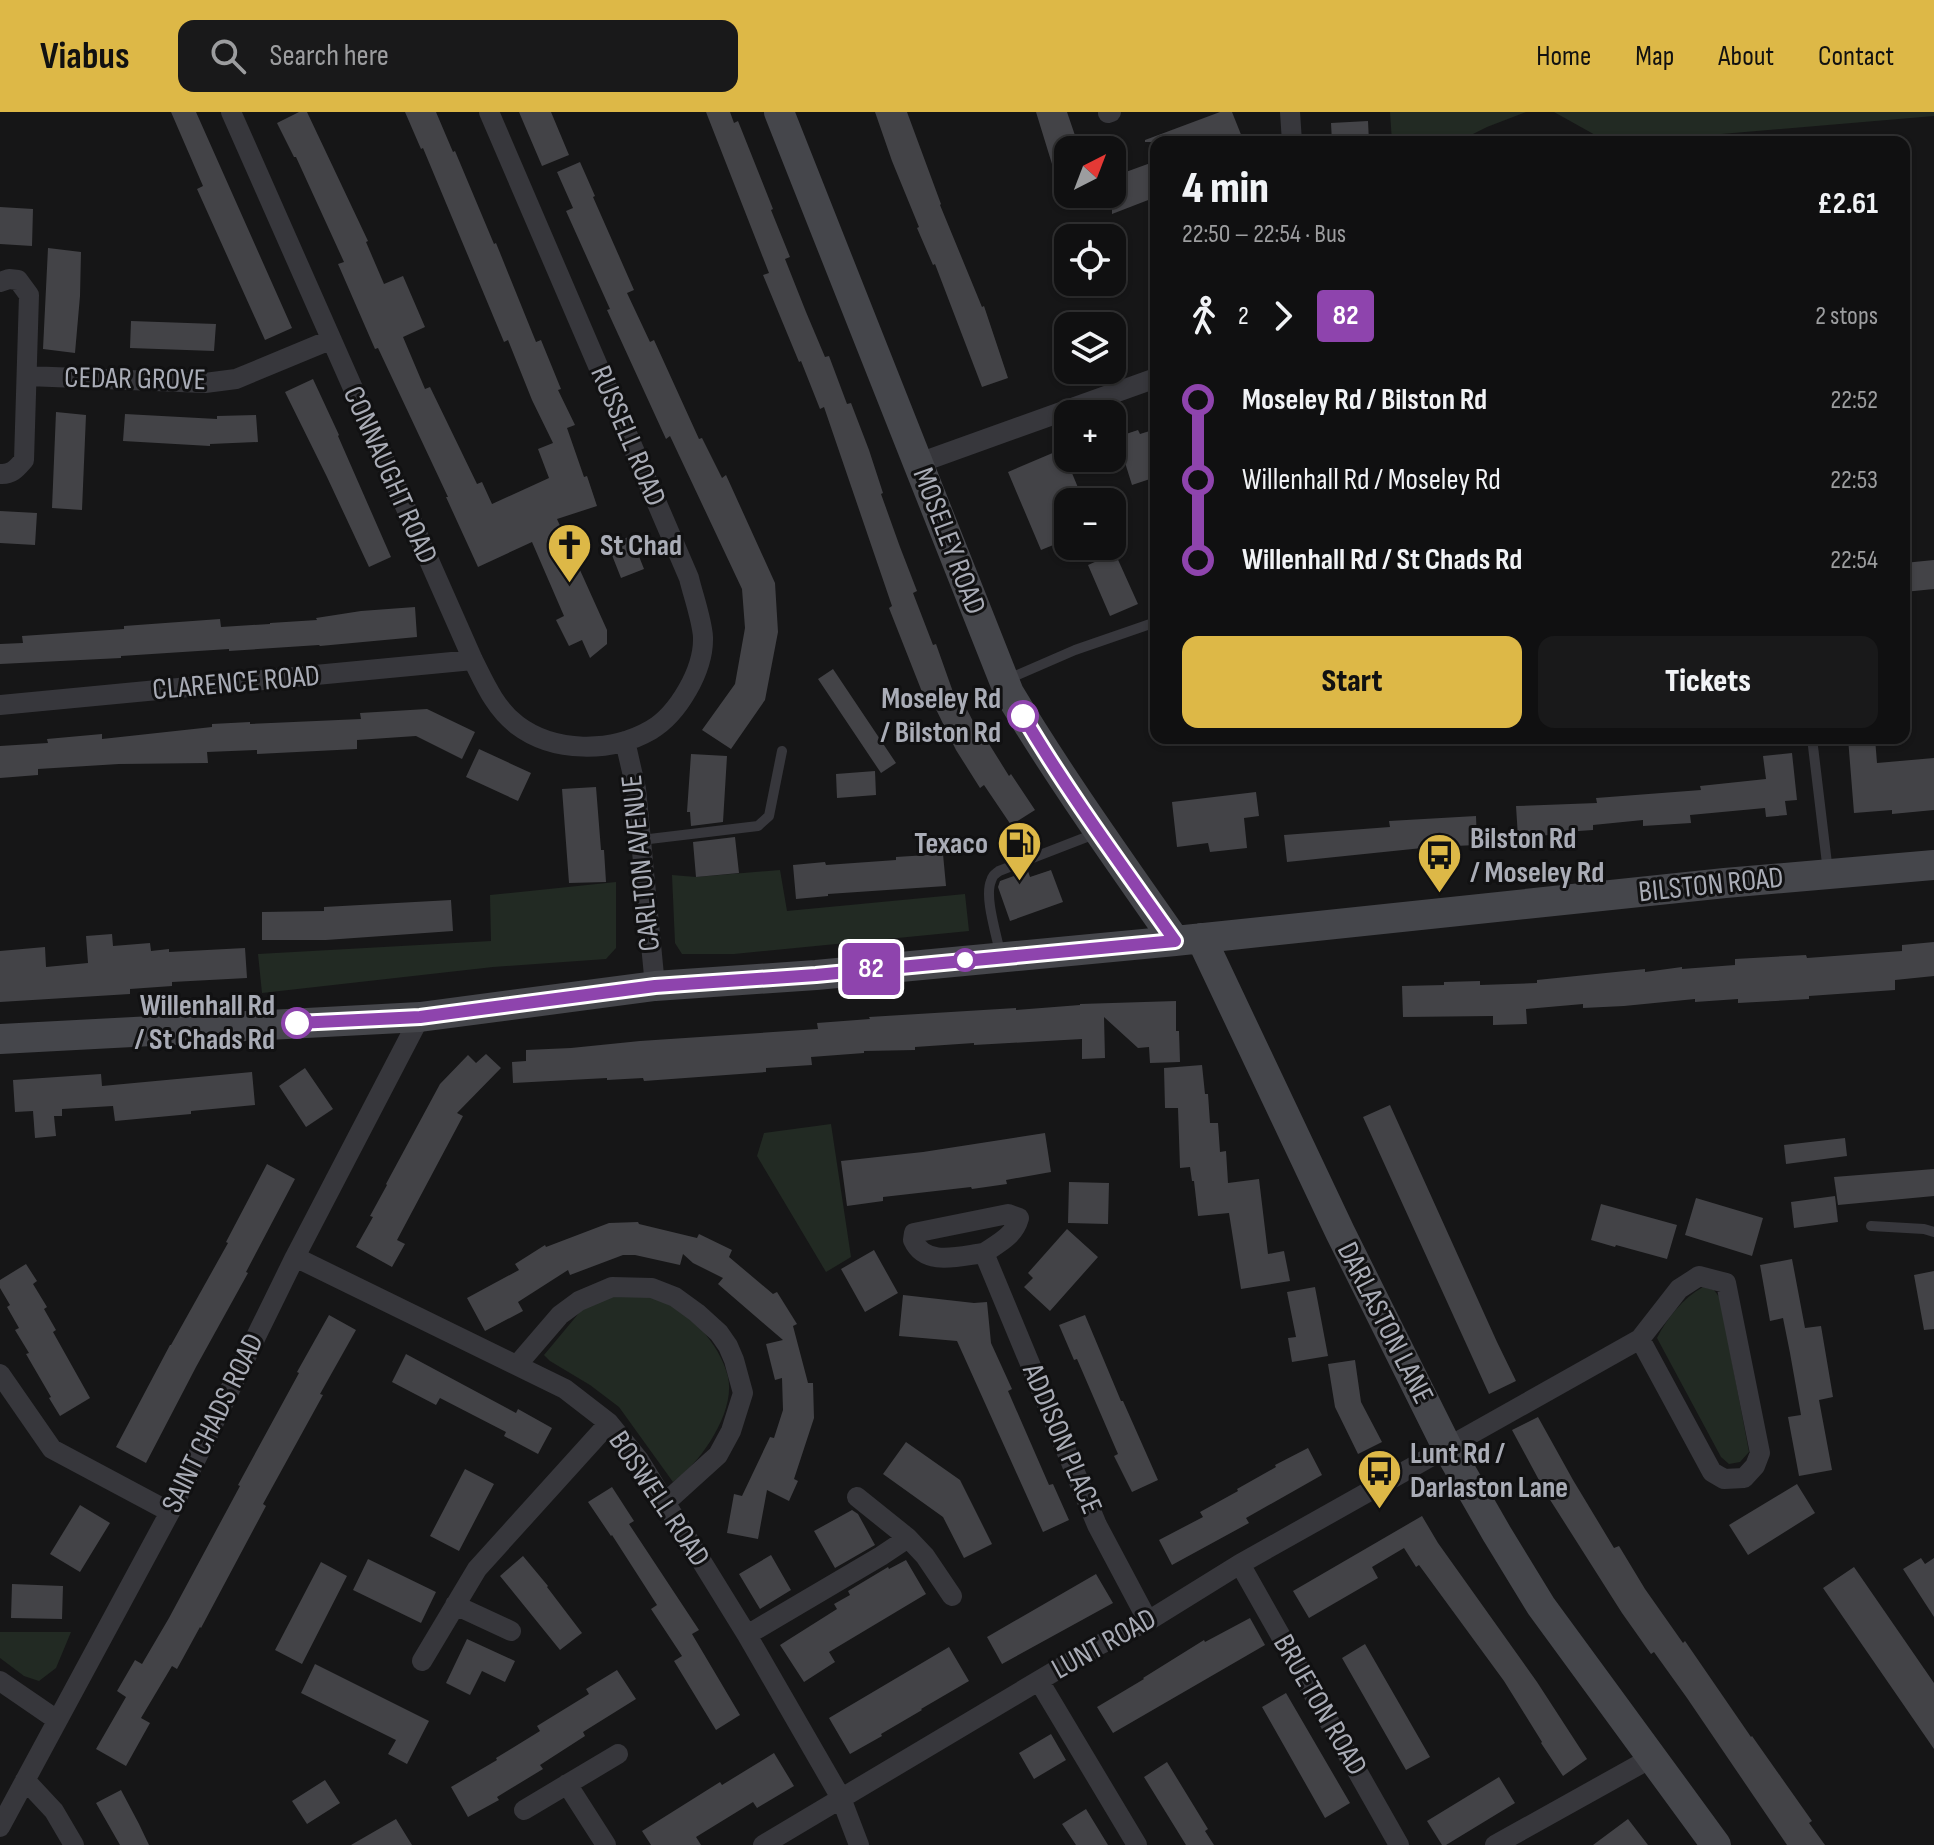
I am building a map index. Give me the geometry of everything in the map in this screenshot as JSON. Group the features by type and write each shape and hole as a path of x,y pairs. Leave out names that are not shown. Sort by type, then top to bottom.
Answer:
{"street":[{"name":"CONNAUGHT ROAD","path":"231,112 473,660 497,706 518,727 552,743 590,747 625,741"},
{"name":"RUSSELL ROAD","path":"489,112 689,578 703,638 698,668 688,691 652,730 625,741"},
{"name":"MOSELEY ROAD","path":"779,112 1004,681 1044,751 1099,832 1188,939"},
{"path":"1290,112 1292,136"},
{"name":"CEDAR GROVE","path":"0,282 18,280 29,295 24,460 15,471 0,474"},
{"name":"CEDAR GROVE","path":"27,376 205,383 236,379 330,340"},
{"path":"919,463 1150,380"},
{"name":"CLARENCE ROAD","path":"0,705 473,660"},
{"name":"CARLTON AVENUE","path":"625,741 636,789 655,986"},
{"name":"BILSTON ROAD","path":"0,1039 420,1017 655,986 816,975 1710,884 1934,865"},
{"name":"DARLASTON LANE","path":"1188,939 1447,1447 1497,1534 1541,1606 1716,1845"},
{"name":"SAINT CHADS ROAD","path":"0,1827 170,1512 295,1257 420,1017"},
{"name":"ADDISON PLACE","path":"984,1253 1097,1525 1148,1621"},
{"name":"BOSWELL ROAD","path":"295,1257 565,1389 609,1423 639,1460 747,1635 841,1798 859,1845"},
{"path":"1699,1276 1726,1283 1760,1453 1755,1466 1744,1478 1724,1479 1712,1472 1640,1339 1679,1289 1699,1276"},
{"path":"517,1365 560,1315 579,1301 612,1287 652,1288 675,1297 719,1333 734,1360 743,1393 731,1431 718,1455 665,1503"},
{"name":"LUNT ROAD","path":"763,1845 1097,1646 1148,1621 1240,1564 1640,1339"},
{"path":"0,1374 52,1449 170,1512"},
{"path":"422,1661 477,1569 609,1423"},
{"path":"857,1497 908,1538 925,1556 952,1596"},
{"path":"747,1635 908,1538"},
{"name":"BRUETON ROAD","path":"1240,1564 1399,1845"},
{"path":"455,1605 511,1631"},
{"path":"0,1681 57,1720"},
{"path":"1039,1681 1137,1845"},
{"path":"524,1810 618,1754"},
{"path":"1495,1845 1653,1757"},
{"path":"25,1780 54,1811 74,1845"},
{"path":"567,1784 606,1845"}],"lane":[{"path":"1004,681 1075,650 1150,624"},
{"path":"1813,744 1828,874"},
{"path":"641,840 758,826 769,816 782,751"},
{"path":"1001,957 990,899 992,877 999,871 1099,832"},
{"path":"1871,1226 1934,1232"}],"shaded area":[{"path":"1390,112 1526,112 1469,136 1392,136"},
{"path":"1554,112 1934,112 1934,116 1698,136 1597,136"},
{"path":"780,870 787,911 965,894 969,931 734,954 682,954 675,943 672,875 696,877"},
{"path":"616,882 616,948 606,959 493,967 262,993 258,954 491,941 490,895"},
{"path":"831,1124 851,1257 826,1272 757,1156 764,1133"},
{"path":"1703,1287 1714,1290 1720,1298 1749,1452 1740,1462 1729,1464 1721,1457 1657,1338 1676,1309"},
{"path":"619,1294 662,1300 685,1310 714,1346 728,1377 727,1406 714,1436 694,1463 673,1482 619,1407 544,1355 584,1307"},
{"path":"0,1632 71,1632 56,1668 39,1681 24,1676 0,1658"}],"building":[{"path":"171,112 196,112 292,328 265,340 197,189 203,186"},
{"path":"299,112 307,112 368,241 384,284 403,276 425,327 403,337 425,389 430,387 477,484 482,482 492,504 549,478 538,449 553,443 508,340 504,342 405,112 436,112 496,243 536,342 541,340 561,389 558,390 575,425 567,428 597,506 557,519 607,630 607,644 590,658 582,640 569,646 556,620 564,616 532,542 478,567 378,348 375,349 338,264 344,262 277,123"},
{"path":"519,112 551,112 569,155 542,166"},
{"path":"706,112 730,112 734,123 738,121 773,209 790,257 785,259 806,312 825,357 829,356 847,404 851,403 869,450 881,494 917,591 913,593 953,692 957,690 979,733 981,731 1035,810 1011,825 984,785 980,788 956,750 929,695 924,697 889,608 892,606 824,407 820,409 763,275 769,273"},
{"path":"875,112 907,112 940,205 984,306 1008,378 982,387 935,264 917,228"},
{"path":"1036,112 1067,112 1075,136 1054,136 1054,170"},
{"path":"1220,112 1232,112 1242,136 1156,136"},
{"path":"1368,121 1369,136 1332,136 1331,123"},
{"path":"580,162 634,290 627,293 650,342 654,340 699,439 702,438 722,478 726,475 775,583 778,632 765,700 731,749 702,730 735,684 745,628 742,589 670,436 666,439 566,211 573,208 557,172"},
{"path":"1150,163 1150,199 1112,214 1112,208 1126,208 1126,172"},
{"path":"0,207 33,209 32,246 0,244"},
{"path":"48,248 81,252 75,353 43,349"},
{"path":"131,321 216,324 214,351 130,348"},
{"path":"313,379 391,557 369,567 285,392"},
{"path":"56,412 86,415 82,510 52,508"},
{"path":"125,414 217,419 217,416 256,415 258,442 210,446 123,441"},
{"path":"1138,430 1140,434 1150,431 1150,479 1132,485 1126,466 1126,434"},
{"path":"1054,452 1054,472 1072,472 1078,488 1054,488 1054,545 1041,550 1008,472"},
{"path":"0,511 37,513 35,545 0,543"},
{"path":"631,536 644,569 621,578 608,545"},
{"path":"1099,560 1118,560 1138,604 1110,616 1088,565"},
{"path":"1934,560 1934,589 1910,591 1910,562"},
{"path":"415,607 417,637 320,646 0,664 0,644 23,643 22,636 220,619 221,627 270,624"},
{"path":"833,669 896,763 881,773 818,679"},
{"path":"427,709 475,732 462,759 416,736 357,740 357,749 257,754 257,750 207,752 208,763 38,769 38,775 0,778 0,746 48,743 47,739 102,734 102,739 212,727 212,724 361,719 360,713"},
{"path":"1848,744 1875,744 1877,763 1934,758 1934,810 1892,814 1892,810 1854,813"},
{"path":"479,749 531,773 518,801 466,777"},
{"path":"1792,753 1797,800 1785,801 1787,815 1766,817 1765,808 1690,815 1691,823 1643,826 1643,820 1593,825 1593,830 1518,837 1516,806 1597,803 1596,798 1701,790 1700,786 1766,779 1763,756"},
{"path":"691,754 727,756 723,822 691,826 690,812 687,812"},
{"path":"875,771 876,795 837,798 836,774"},
{"path":"596,787 606,882 569,883 562,789"},
{"path":"1256,792 1259,816 1244,818 1247,848 1210,852 1208,843 1177,847 1172,802"},
{"path":"1476,816 1477,845 1287,862 1284,835 1390,827 1389,821"},
{"path":"735,837 739,873 696,877 693,842"},
{"path":"943,854 946,886 796,899 793,865 896,860 896,857"},
{"path":"1051,870 1063,902 1010,921 998,887 1000,881 1028,871 1030,877"},
{"path":"451,900 453,931 326,940 262,940 262,912 324,911 324,907"},
{"path":"112,934 113,946 150,943 151,951 245,948 247,978 172,982 172,986 130,989 130,994 0,1002 0,951 45,947 46,967 88,963 86,936"},
{"path":"1934,942 1934,976 1895,980 1895,990 1738,1003 1738,999 1695,1002 1695,999 1624,1006 1583,1008 1583,1004 1526,1009 1527,1024 1493,1025 1493,1016 1403,1017 1402,986 1480,981 1480,985 1537,983 1537,980 1645,969 1645,972 1735,965 1735,959 1806,955 1807,958 1902,951 1902,945"},
{"path":"1176,1001 1180,1062 1150,1063 1149,1047 1138,1048 1104,1017 1105,1058 1082,1059 1082,1039 974,1043 811,1057 812,1065 766,1068 766,1072 644,1081 643,1078 607,1078 513,1083 512,1062 526,1061 526,1050 818,1029 817,1023 869,1017"},
{"path":"486,1054 501,1068 457,1113 463,1116 397,1240 405,1244 392,1267 356,1247 440,1084 468,1055 476,1063"},
{"path":"1202,1065 1210,1123 1218,1123 1220,1152 1226,1151 1228,1183 1259,1179 1268,1254 1284,1251 1290,1281 1241,1289 1229,1213 1198,1216 1190,1167 1180,1168 1178,1108 1165,1108 1164,1068"},
{"path":"305,1068 333,1109 306,1127 279,1086"},
{"path":"252,1072 255,1105 115,1121 113,1106 62,1109 62,1116 54,1116 56,1136 35,1138 33,1111 15,1112 13,1080 101,1074 102,1086"},
{"path":"1390,1105 1516,1381 1489,1394 1363,1117"},
{"path":"1045,1133 1051,1172 1006,1180 1007,1184 883,1197 883,1201 847,1206 841,1161"},
{"path":"1845,1138 1847,1156 1786,1164 1784,1145"},
{"path":"267,1164 295,1179 146,1463 116,1447 228,1243"},
{"path":"1934,1169 1934,1196 1838,1205 1834,1177"},
{"path":"1069,1182 1109,1183 1108,1224 1068,1223"},
{"path":"1835,1196 1838,1222 1794,1228 1791,1202"},
{"path":"1696,1198 1763,1218 1752,1256 1685,1235"},
{"path":"1601,1204 1677,1225 1667,1259 1591,1240"},
{"path":"638,1222 697,1238 699,1234 732,1250 729,1257 773,1294 777,1292 797,1324 793,1326 808,1383 813,1383 814,1418 794,1479 798,1481 789,1501 767,1490 758,1539 727,1533 734,1494 742,1496 770,1437 774,1438 783,1410 782,1378 775,1380 766,1344 783,1340 718,1284 723,1278 693,1263 683,1254 680,1265 623,1255 570,1275 568,1270 518,1302 523,1311 485,1331 467,1298 519,1270 515,1264 545,1245 609,1223"},
{"path":"1067,1229 1098,1257 1050,1311 1024,1287 1033,1278 1028,1273"},
{"path":"874,1250 898,1293 865,1312 841,1269"},
{"path":"1792,1259 1805,1328 1821,1326 1833,1397 1819,1400 1832,1470 1799,1476 1788,1417 1801,1415 1790,1353 1783,1318 1770,1321 1760,1265"},
{"path":"26,1264 37,1281 33,1284 47,1307 44,1309 56,1330 53,1332 90,1398 60,1416 26,1354 29,1353 15,1330 19,1328 0,1288 0,1280"},
{"path":"1934,1271 1934,1329 1924,1330 1914,1275"},
{"path":"1315,1287 1328,1356 1292,1362 1288,1338 1296,1337 1287,1292"},
{"path":"903,1295 987,1302 991,1343 1012,1389 1008,1391 1049,1485 1053,1484 1069,1520 1043,1532 957,1341 899,1336"},
{"path":"329,1315 356,1330 320,1394 323,1395 263,1504 266,1506 201,1628 177,1669 172,1666 141,1718 150,1723 126,1766 96,1749 126,1697 117,1691 135,1660 142,1664 169,1618"},
{"path":"1085,1315 1158,1480 1132,1492 1114,1456 1118,1454 1077,1359 1074,1360 1059,1325"},
{"path":"406,1354 516,1413 518,1409 552,1428 538,1454 504,1436 506,1432 440,1398 436,1405 392,1382"},
{"path":"1355,1360 1361,1402 1382,1442 1358,1454 1335,1407 1328,1364"},
{"path":"1538,1417 1614,1548 1619,1546 1645,1589 1812,1821 1809,1823 1825,1845 1787,1845 1687,1698 1622,1613 1547,1495 1512,1430"},
{"path":"906,1442 960,1480 992,1544 964,1558 943,1517 883,1474"},
{"path":"1308,1448 1322,1475 1246,1518 1249,1523 1172,1565 1159,1540 1203,1517 1200,1512"},
{"path":"465,1469 494,1484 459,1551 430,1536"},
{"path":"1797,1484 1815,1513 1748,1555 1729,1525"},
{"path":"612,1487 634,1521 629,1524 699,1630 692,1634 740,1715 716,1730 674,1661 682,1656 651,1609 657,1605 588,1502"},
{"path":"80,1505 110,1523 80,1572 50,1554"},
{"path":"852,1510 858,1514 875,1545 835,1568 814,1531"},
{"path":"1422,1516 1587,1759 1563,1776 1504,1681 1404,1548 1372,1567 1378,1578 1309,1618 1293,1591"},
{"path":"771,1555 791,1590 760,1609 739,1574"},
{"path":"523,1556 582,1633 560,1650 500,1576"},
{"path":"1921,1558 1925,1564 1934,1558 1934,1617 1903,1569"},
{"path":"368,1559 436,1592 421,1623 353,1590"},
{"path":"906,1560 926,1594 829,1652 835,1662 804,1682 780,1645 837,1609 834,1604 850,1595 848,1591"},
{"path":"321,1562 347,1576 302,1664 275,1650"},
{"path":"1854,1567 1934,1683 1934,1749 1823,1588"},
{"path":"1096,1574 1113,1603 1002,1664 987,1637"},
{"path":"12,1584 63,1586 62,1619 11,1618"},
{"path":"1250,1618 1265,1645 1113,1733 1097,1707 1204,1640"},
{"path":"467,1639 515,1661 505,1682 482,1671 470,1695 446,1683"},
{"path":"1365,1644 1430,1757 1406,1770 1342,1658"},
{"path":"949,1647 969,1681 850,1754 829,1718"},
{"path":"315,1664 429,1721 407,1764 388,1754 396,1740 301,1693"},
{"path":"617,1670 636,1699 583,1732 585,1736 540,1765 543,1769 497,1797 499,1800 468,1817 451,1787 540,1731 537,1726 589,1694 586,1689"},
{"path":"1286,1693 1350,1803 1325,1818 1262,1707"},
{"path":"1051,1734 1066,1760 1034,1779 1019,1753"},
{"path":"774,1753 794,1786 757,1808 753,1802 696,1837 701,1845 651,1845 642,1831 720,1782 722,1785"},
{"path":"1167,1762 1208,1829 1205,1831 1214,1845 1186,1845 1144,1777"},
{"path":"1499,1777 1515,1803 1442,1845 1427,1821"},
{"path":"325,1780 340,1803 307,1824 292,1801"},
{"path":"121,1790 149,1845 120,1845 96,1803"},
{"path":"1086,1809 1108,1845 1076,1845 1062,1824"},
{"path":"396,1819 412,1845 351,1845"},
{"path":"1628,1819 1648,1845 1593,1845"}],"bus line":[{"name":"82","path":"297,1023 420,1017 655,986 816,975 1175,941 1086,814 1023,716"}],"place":[{"name":"St Chad","path":"569,585"},
{"name":"Moseley Rd / Bilston Rd","path":"1023,716"},
{"name":"Texaco","path":"1019,883"},
{"name":"Bilston Rd / Moseley Rd","path":"1439,895"},
{"name":"Willenhall Rd / St Chads Rd","path":"297,1023"},
{"name":"Lunt Rd / Darlaston Lane","path":"1379,1510"}]}
